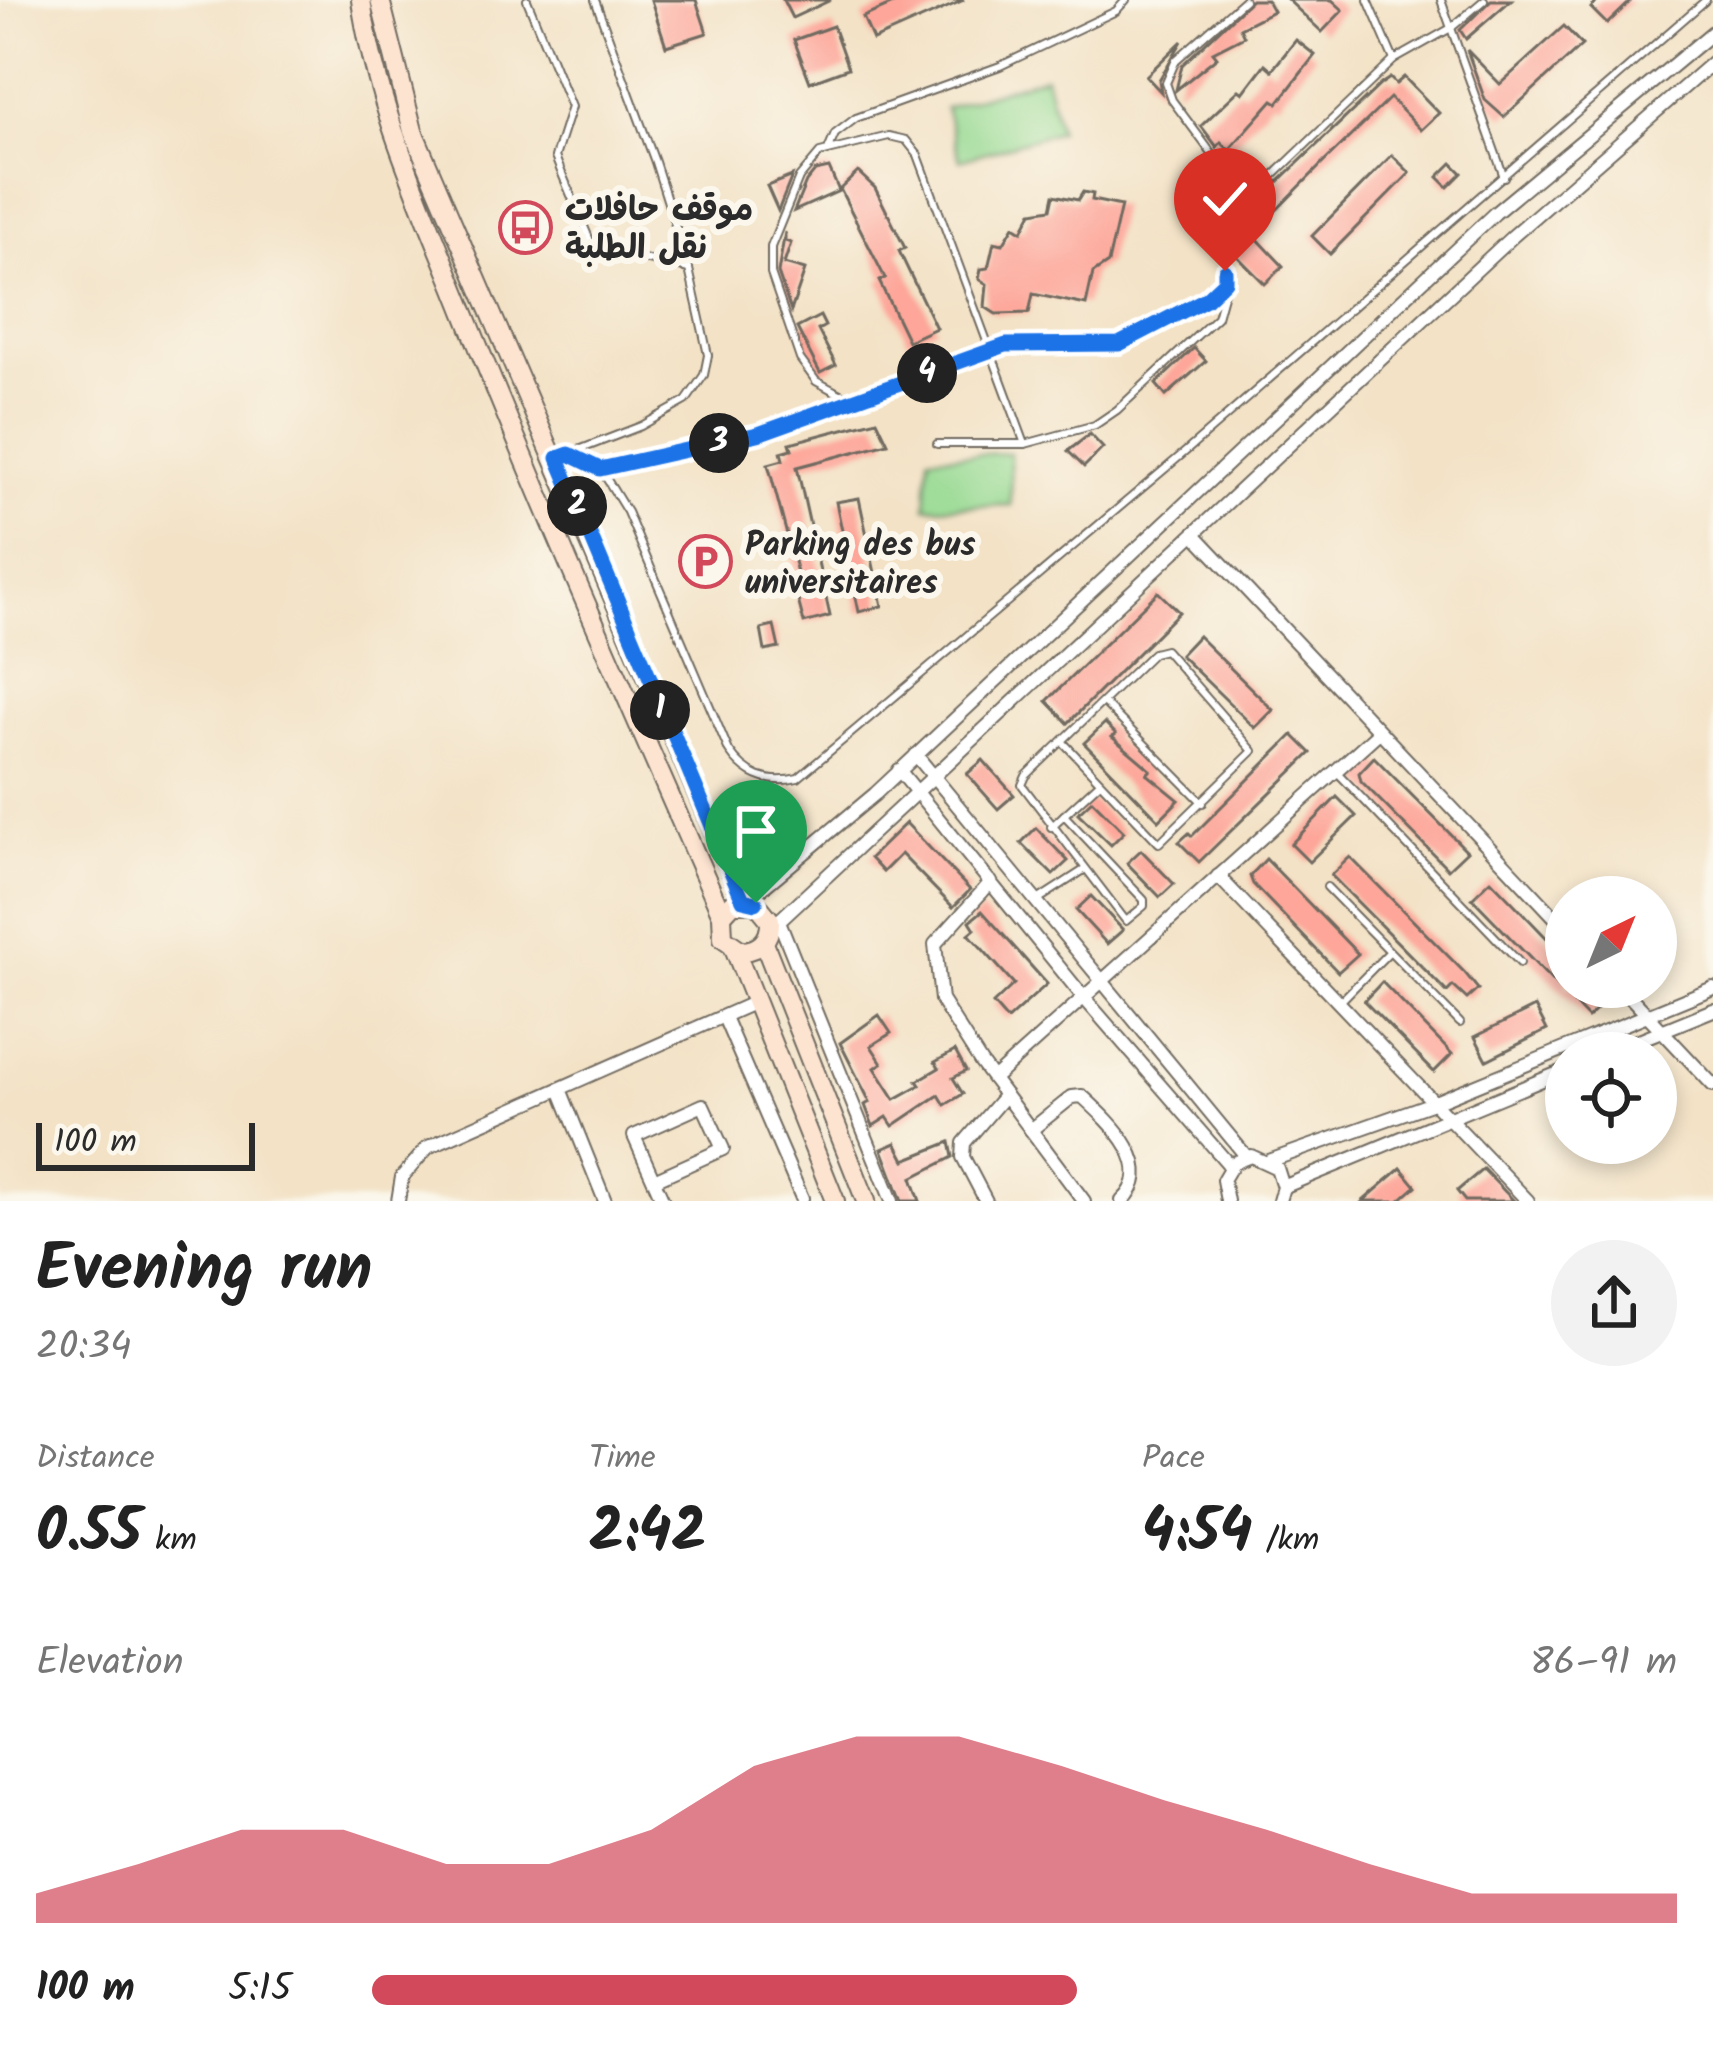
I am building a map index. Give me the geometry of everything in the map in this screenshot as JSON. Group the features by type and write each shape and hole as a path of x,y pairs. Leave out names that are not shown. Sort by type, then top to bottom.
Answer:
{"main road":[{"path":"361,0 375,73 443,257 543,508 722,915 723,938 734,948 835,1201"},
{"path":"380,0 413,131 563,456 745,900 762,907 866,1201"},
{"path":"722,915 745,900"},
{"path":"734,948 750,950 771,931"}],"street":[{"path":"745,900 916,755 1495,213 1713,32"},
{"path":"892,1201 771,931 1514,236 1713,62"},
{"path":"1196,536 1545,907"},
{"path":"993,1078 1379,733"},
{"path":"916,755 1246,1156 1270,1161 1430,1104 1713,988"},
{"path":"899,770 1084,999 1231,1167"},
{"path":"1218,876 1430,1104 1528,1201"},
{"path":"992,882 942,933 934,955 943,980 941,1000 1077,1198"},
{"path":"398,1201 402,1177 428,1147 753,1003"},
{"path":"1641,1008 1713,1084"},
{"path":"1660,1031 1713,1010"},
{"path":"724,1017 800,1200"},
{"path":"1270,1161 1281,1194 1545,1079"},
{"path":"560,1089 605,1201"},
{"path":"986,1201 964,1157 964,1142 1005,1095"},
{"path":"1031,1130 1072,1096 1082,1096 1134,1157 1136,1177 1122,1201"},
{"path":"654,1180 723,1149 703,1105 634,1136 663,1201"},
{"path":"1224,1200 1223,1180 1246,1156"}],"lane":[{"path":"527,0 571,107 555,157 593,248 689,268"},
{"path":"563,456 641,426 686,401 697,388 707,355 689,268 595,0"},
{"path":"850,400 816,381 800,359 771,274 771,247 780,218 806,167 856,118 1000,66 1116,11 1126,0"},
{"path":"1244,0 1176,60 1166,83 1172,100 1247,201"},
{"path":"1368,0 1394,60"},
{"path":"1441,0 1504,177"},
{"path":"937,444 1025,444 1095,425 1117,410 1210,326 1222,306 1225,237 1247,201 1394,60 1451,28 1484,0"},
{"path":"600,469 627,512 728,751 749,774 782,782 798,778 1706,0"},
{"path":"828,149 889,136 912,144 1025,444"},
{"path":"563,456 600,469 758,434 991,350 1131,340 1206,299 1225,281"},
{"path":"1062,741 1159,843 1248,758 1252,743 1165,650 1153,653 1062,741 1022,785 1126,921 1144,906 1064,815"},
{"path":"1103,702 1203,803"},
{"path":"1336,771 1520,963"},
{"path":"1052,827 1100,782"},
{"path":"1036,901 1084,870"},
{"path":"1327,887 1460,1023"},
{"path":"1337,1005 1389,952"}],"green space":[{"path":"1045,76 1059,131 960,160 945,108"},
{"path":"1010,453 1011,505 926,507 929,456"}],"building":[{"path":"651,0 696,0 707,33 666,46"},
{"path":"783,0 831,0 792,18"},
{"path":"902,0 964,0 873,40 863,17"},
{"path":"1251,0 1267,0 1273,11 1240,28 1244,36 1213,52 1217,57 1176,90 1182,65"},
{"path":"1288,0 1332,0 1343,10 1322,32"},
{"path":"1491,0 1511,0 1466,39 1460,30"},
{"path":"1599,0 1632,0 1607,24 1591,8"},
{"path":"833,26 848,68 810,82 794,40"},
{"path":"1564,26 1582,45 1504,117 1485,100 1467,50 1500,84"},
{"path":"1296,40 1315,55 1278,103 1273,100 1229,150 1221,142 1217,147 1201,126 1239,90 1243,93 1265,64 1272,70"},
{"path":"1182,41 1159,80 1161,92 1146,76"},
{"path":"1404,77 1439,113 1421,130 1390,98 1324,162 1253,234 1283,266 1265,284 1232,251 1253,206 1381,84 1390,78 1396,84"},
{"path":"1392,155 1410,173 1330,254 1312,236"},
{"path":"1452,163 1462,173 1448,187 1438,177"},
{"path":"829,168 839,191 794,211 806,182 815,171"},
{"path":"858,172 875,188 905,248 899,251 936,328 908,341 879,281 885,278 840,189"},
{"path":"792,176 778,211 767,186"},
{"path":"1083,192 1093,194 1092,200 1121,206 1108,263 1093,273 1086,305 1033,294 1029,313 996,314 985,307 987,284 979,279 981,269 988,268 994,242 1003,244 1014,226 1022,231 1032,212 1051,209 1054,195 1078,200"},
{"path":"785,232 785,241 791,243 784,264 805,270 791,311 778,273"},
{"path":"820,316 825,326 818,330 836,365 820,373 797,328"},
{"path":"1194,348 1206,361 1166,396 1156,384"},
{"path":"877,420 888,443 797,467 830,616 804,623 793,581 799,580 768,464 783,460 781,452 792,449 790,443"},
{"path":"1090,434 1103,448 1084,467 1068,451"},
{"path":"859,498 882,606 859,612 836,502"},
{"path":"1158,592 1179,612 1068,723 1047,701"},
{"path":"774,626 779,648 765,651 761,629"},
{"path":"1198,636 1273,710 1255,728 1180,655"},
{"path":"1105,723 1116,734 1112,737 1151,770 1147,774 1179,800 1159,820 1084,743"},
{"path":"1293,735 1311,753 1199,862 1179,842 1189,833 1192,836"},
{"path":"1374,757 1467,851 1448,869 1361,781 1359,773"},
{"path":"983,760 1014,795 998,809 967,774"},
{"path":"1337,797 1356,816 1309,862 1291,844"},
{"path":"1092,800 1124,832 1111,845 1078,813"},
{"path":"906,823 970,890 953,907 901,854 883,872 870,858"},
{"path":"1036,828 1068,861 1053,875 1021,843"},
{"path":"1141,850 1174,884 1160,897 1127,863"},
{"path":"1350,857 1465,973 1478,989 1467,999 1453,986 1447,992 1331,875"},
{"path":"1266,859 1358,954 1338,972 1253,884 1250,876"},
{"path":"1491,880 1545,936 1545,974 1472,898"},
{"path":"1091,896 1123,930 1107,944 1076,910"},
{"path":"982,911 1047,984 1007,1020 993,1004 1014,984 969,934 975,929 970,921"},
{"path":"1382,982 1452,1054 1434,1072 1364,1001"},
{"path":"1535,1007 1547,1030 1487,1060 1475,1037"},
{"path":"1578,1008 1599,1008 1588,1018"},
{"path":"879,1015 891,1033 871,1046 882,1063 875,1068 895,1099 920,1085 917,1081 939,1068 935,1062 955,1051 966,1071 953,1078 963,1094 945,1105 939,1095 893,1126 887,1117 873,1126 865,1105 870,1102 840,1043"},
{"path":"950,1142 953,1157 912,1178 920,1201 902,1201 882,1149 896,1143 905,1160"},
{"path":"1401,1168 1416,1186 1399,1201 1363,1201"},
{"path":"1483,1169 1514,1201 1465,1201 1457,1191"}],"place":[{"name":"موقف حافلات نقل الطلبة","path":"526,227"},
{"name":"Parking des bus universitaires","path":"706,562"}],"route":[{"path":"756,903 743,900 670,735 558,458 569,454 600,469 758,434 1006,345 1119,344 1206,299 1225,281 1225,271"}]}
